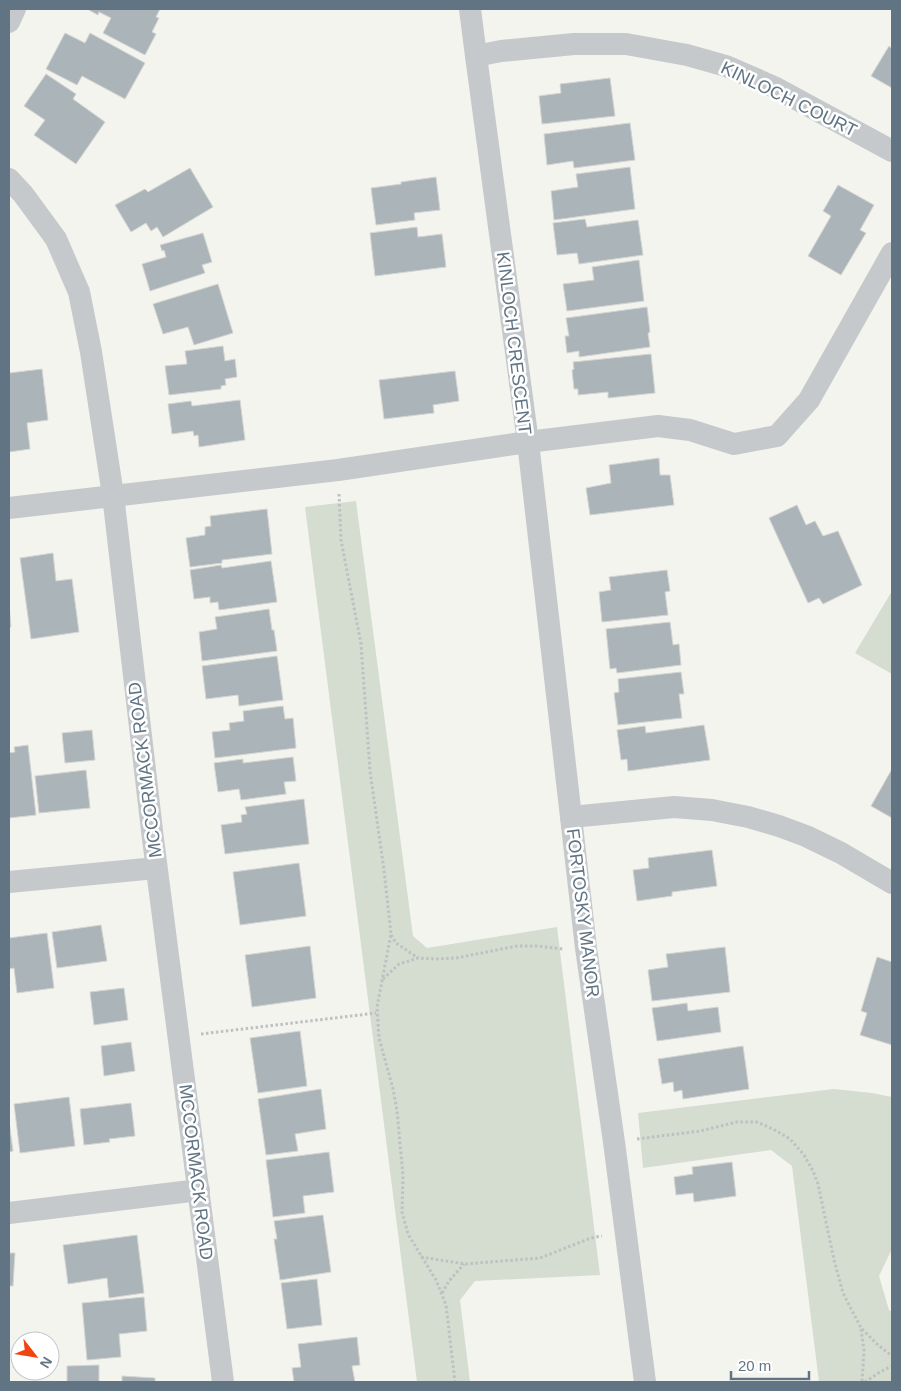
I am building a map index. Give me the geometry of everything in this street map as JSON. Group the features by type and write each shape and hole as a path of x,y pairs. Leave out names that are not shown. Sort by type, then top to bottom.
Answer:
{"street":[{"path":"9,22 16,9"},
{"name":"KINLOCH CRESCENT","path":"9,508 338,470 528,442 470,9"},
{"name":"KINLOCH COURT","path":"476,56 501,51 574,44 626,44 687,55 726,66 774,88 892,151"},
{"name":"MCCORMACK ROAD","path":"9,179 23,194 56,239 79,292 91,352 113,495 156,868 223,1382"},
{"path":"528,442 658,426 690,430 734,444 777,436 809,400 892,253"},
{"name":"FORTOSKY MANOR","path":"528,442 586,948 614,1142 645,1382"},
{"path":"571,818 674,807 712,810 748,817 806,836 892,883"},
{"path":"9,882 156,868"},
{"path":"9,1213 199,1190"}],"path":[{"path":"339,489 341,540 361,644 370,771 391,934 376,1013 378,1038 393,1089 397,1111 403,1176 402,1212 408,1234 442,1294 446,1305 455,1382"},
{"path":"391,934 396,943 418,958"},
{"path":"383,979 399,964 418,958 456,958 517,946 568,950"},
{"path":"209,1034 376,1013"},
{"path":"635,1139 700,1131 737,1122 757,1122 790,1139 804,1155 813,1170 818,1184 843,1293 861,1328 892,1356"},
{"path":"421,1257 465,1264 540,1258 591,1238 603,1236"},
{"path":"442,1294 449,1281 465,1264"},
{"path":"861,1328 864,1350 863,1382"},
{"path":"863,1382 892,1366"}],"shaded area":[{"path":"356,501 413,936 427,948 557,927 600,1275 475,1281 460,1300 470,1382 417,1382 305,507"},
{"path":"892,591 892,674 855,653"},
{"path":"834,1089 892,1097 892,1249 879,1276 889,1310 892,1312 892,1382 819,1382 792,1166 771,1150 643,1168 638,1113"}],"building":[{"path":"87,9 160,9 156,17 159,18 152,32 156,34 145,55 103,33 111,18 99,12 98,15"},
{"path":"65,33 85,43 90,33 145,63 125,99 82,76 77,85 46,69"},
{"path":"889,46 891,48 892,46 892,88 871,76"},
{"path":"46,74 76,94 73,99 105,122 76,164 34,135 45,120 24,106"},
{"path":"610,78 615,116 542,124 539,96 561,93 560,84"},
{"path":"630,123 635,160 574,168 573,161 547,165 544,134"},
{"path":"630,167 635,209 554,220 551,191 578,187 576,174"},
{"path":"190,168 213,207 163,237 157,227 151,231 146,223 131,232 115,205 145,189 148,192"},
{"path":"436,177 440,210 414,213 415,220 376,225 371,188"},
{"path":"838,185 874,205 860,230 866,233 841,275 808,256 831,216 823,211"},
{"path":"585,219 587,227 638,220 643,255 579,264 577,253 557,255 553,223"},
{"path":"417,227 418,237 442,234 446,267 375,276 370,233"},
{"path":"203,233 212,262 202,265 205,273 150,291 142,264 166,257 160,245"},
{"path":"639,260 644,301 567,311 563,284 594,280 592,267"},
{"path":"218,284 233,333 194,345 188,327 163,334 153,304"},
{"path":"647,307 650,347 579,357 579,351 567,353 565,336 569,336 566,318"},
{"path":"223,346 225,361 235,359 237,377 225,379 226,385 221,386 221,389 169,395 165,366 187,364 185,351"},
{"path":"651,354 655,393 608,398 608,392 578,395 578,389 574,389 573,362"},
{"path":"42,369 48,420 27,423 30,449 9,452 9,373"},
{"path":"455,371 459,401 433,405 434,413 384,419 379,380"},
{"path":"240,400 245,440 199,447 198,435 194,436 193,431 172,434 168,404 191,401 192,406"},
{"path":"659,458 660,475 670,475 674,505 590,515 586,488 611,483 609,465"},
{"path":"797,505 806,525 815,521 823,536 838,531 862,585 823,604 819,598 808,603 769,518"},
{"path":"267,509 272,554 222,560 222,563 190,567 186,538 205,535 205,527 211,526 210,516"},
{"path":"53,553 56,581 72,579 79,632 31,639 20,558"},
{"path":"271,561 277,602 219,610 218,602 210,603 210,597 194,599 190,570 221,565 222,568"},
{"path":"667,570 670,591 665,592 668,615 602,622 599,592 611,590 609,577"},
{"path":"9,605 11,627 9,627"},
{"path":"269,609 277,651 202,661 199,632 217,629 215,617"},
{"path":"670,622 673,645 679,644 681,665 617,673 616,668 610,669 606,629"},
{"path":"277,656 283,700 239,706 238,695 206,699 202,666"},
{"path":"681,672 684,694 679,694 682,718 618,725 614,693 619,692 618,679"},
{"path":"283,706 285,719 293,718 296,748 215,758 212,732 230,730 229,723 244,721 243,711"},
{"path":"704,725 710,760 628,771 627,759 621,760 617,730 645,726 646,733"},
{"path":"92,730 95,760 65,763 62,733"},
{"path":"28,745 36,815 9,818 9,753 15,752 14,747"},
{"path":"293,757 296,781 284,782 286,794 241,800 239,789 218,792 214,763 243,759 243,763"},
{"path":"892,769 892,818 871,806"},
{"path":"86,770 90,808 39,813 35,776"},
{"path":"304,799 309,844 225,854 221,825 242,822 241,815 247,814 245,807"},
{"path":"712,850 717,886 672,892 672,896 637,901 633,870 649,868 648,858"},
{"path":"299,863 306,916 240,925 233,872"},
{"path":"101,925 107,961 57,968 52,932"},
{"path":"47,933 54,988 17,993 14,968 9,969 9,938"},
{"path":"310,946 316,998 252,1007 245,955"},
{"path":"725,947 730,992 652,1001 648,970 668,967 666,954"},
{"path":"877,957 892,962 892,1045 860,1035 867,1013 861,1011"},
{"path":"124,988 128,1020 94,1025 90,992"},
{"path":"687,1003 688,1011 718,1007 721,1032 657,1041 652,1008"},
{"path":"300,1031 307,1086 258,1093 250,1038"},
{"path":"131,1042 135,1071 104,1076 101,1046"},
{"path":"743,1046 749,1089 683,1099 682,1090 674,1092 673,1082 662,1084 658,1059"},
{"path":"321,1089 326,1129 295,1134 298,1151 266,1155 258,1099"},
{"path":"69,1097 75,1146 20,1153 14,1104"},
{"path":"131,1103 135,1136 109,1139 110,1142 84,1145 80,1109"},
{"path":"9,1121 13,1151 9,1152"},
{"path":"329,1152 334,1192 303,1196 305,1213 273,1217 266,1160"},
{"path":"732,1162 736,1196 694,1202 693,1193 676,1195 674,1177 693,1174 692,1167"},
{"path":"323,1215 331,1272 280,1280 274,1239 277,1239 274,1221"},
{"path":"137,1235 144,1293 109,1298 107,1278 68,1284 63,1245"},
{"path":"9,1253 15,1253 13,1286 9,1286"},
{"path":"317,1279 322,1325 287,1329 281,1283"},
{"path":"144,1297 147,1331 119,1334 121,1357 87,1360 82,1303"},
{"path":"357,1337 360,1365 352,1366 355,1382 294,1382 292,1368 301,1367 298,1344"},
{"path":"99,1365 99,1382 67,1382 67,1366"},
{"path":"122,1376 155,1378 155,1382 122,1382"}]}
